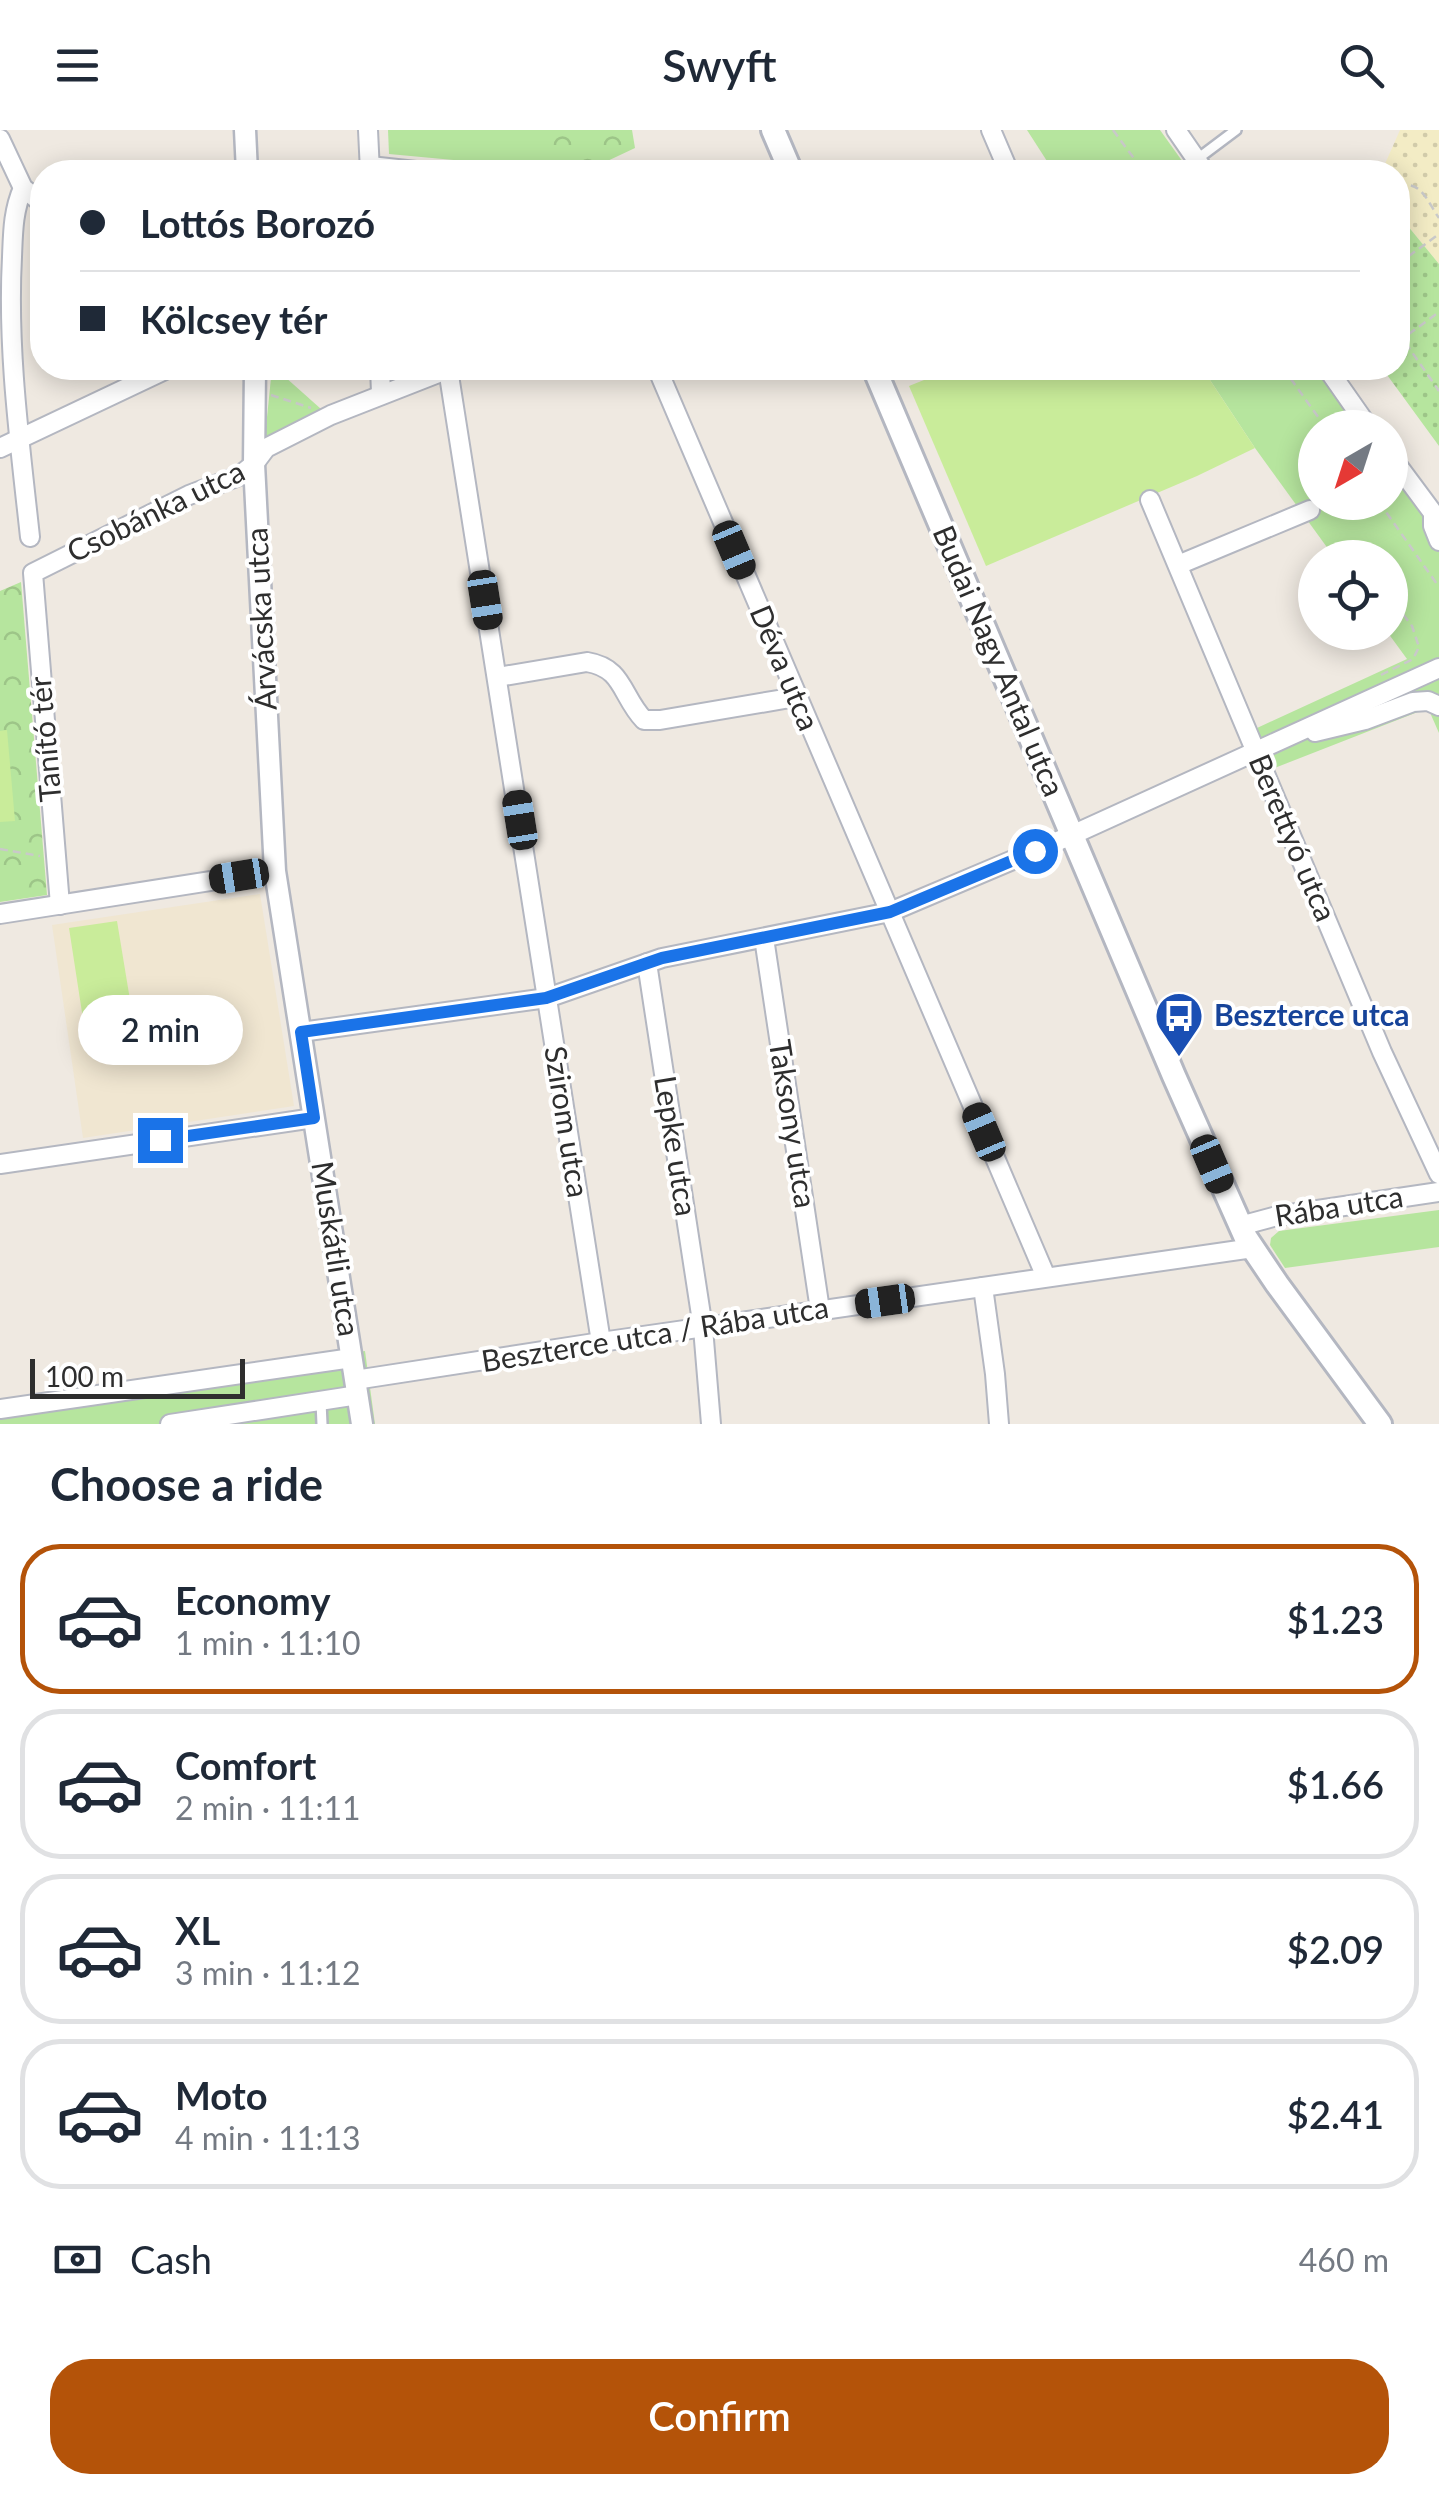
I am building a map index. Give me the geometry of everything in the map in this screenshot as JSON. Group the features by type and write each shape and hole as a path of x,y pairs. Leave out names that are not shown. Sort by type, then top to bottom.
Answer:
{"main road":[{"path":"772,130 786,160"},
{"name":"Budai Nagy Antal utca","path":"879,380 1240,1226 1380,1424"}],"street":[{"path":"245,130 246,160"},
{"path":"368,130 370,160"},
{"path":"991,130 1004,160"},
{"path":"1176,130 1197,160"},
{"path":"0,139 23,188 30,194"},
{"path":"23,188 14,207 7,389 20,439 30,537"},
{"path":"0,448 143,380"},
{"name":"Árvácska utca","path":"254,380 254,464 275,871 301,1032"},
{"path":"380,380 381,393"},
{"name":"Csobánka utca","path":"33,572 189,495 239,476 266,448 332,414 416,380"},
{"name":"Szirom utca","path":"451,380 601,1342"},
{"name":"Déva utca","path":"662,380 1046,1278"},
{"path":"1336,380 1357,410"},
{"path":"1408,477 1436,511 1433,526 1439,541"},
{"name":"Berettyó utca","path":"1150,500 1382,1052 1439,1174"},
{"path":"1178,564 1298,515"},
{"name":"Tanító tér","path":"33,572 60,905"},
{"path":"498,677 587,662 601,665 612,672 644,720 796,697"},
{"path":"301,1032 546,998 704,948 890,912 1072,836 1439,668"},
{"path":"1298,732 1323,732 1422,701 1439,705"},
{"path":"0,914 275,871"},
{"name":"Taksony utca","path":"764,938 820,1310"},
{"name":"Lepke utca","path":"647,963 703,1328 712,1424"},
{"name":"Muskátli utca","path":"301,1032 362,1424"},
{"path":"0,1164 314,1118"},
{"name":"Rába utca","path":"1240,1226 1277,1216 1439,1192"},
{"name":"Beszterce utca / Rába utca","path":"356,1388 601,1342 1253,1248"},
{"path":"983,1287 999,1424"},
{"path":"0,1409 352,1358"},
{"path":"170,1424 321,1402 356,1388"}],"lane":[{"path":"1207,160 1236,130"},
{"path":"321,1402 322,1424"}],"path":[{"path":"1114,130 1135,160"},
{"path":"1410,184 1424,194 1439,218"},
{"path":"1410,255 1439,234"},
{"path":"1410,332 1439,312"},
{"path":"1410,349 1439,391"},
{"path":"1292,380 1313,410"},
{"path":"254,390 332,414"},
{"path":"1392,520 1439,586"},
{"path":"1382,675 1412,658 1419,647 1408,621"},
{"path":"0,849 56,858"}],"shaded area":[{"path":"260,894 294,1106 83,1138 52,925"}],"green space":[{"path":"388,130 632,130 635,148 610,160 454,160 389,154"},
{"path":"556,130 626,130 630,147 600,160 544,160"},
{"path":"1027,130 1160,130 1181,160 1046,160"},
{"path":"1410,229 1439,264 1439,446 1391,380 1410,380"},
{"path":"271,380 288,380 321,409 265,437"},
{"path":"924,380 1210,380 1255,448 986,566 909,386"},
{"path":"1210,380 1342,380 1365,410 1298,410 1298,507"},
{"path":"1408,468 1439,510 1439,733 1428,708 1272,769 1257,728 1407,659 1400,650 1408,650 1408,540 1322,540 1307,520 1408,520"},
{"path":"21,582 47,895 0,902 0,591"},
{"path":"7,730 15,821 0,822 0,731"},
{"path":"117,921 132,1012 83,1019 69,928"},
{"path":"1439,1210 1439,1247 1285,1268 1270,1245 1279,1231"},
{"path":"365,1351 375,1424 0,1424 0,1404"}],"sand":[{"path":"1400,130 1439,130 1439,264 1410,229 1410,160 1387,160"}],"place":[{"name":"Beszterce utca","path":"1179,1058"}],"route":[{"path":"160,1140 314,1118 301,1032 546,998 662,958 890,912 1035,851"}]}
